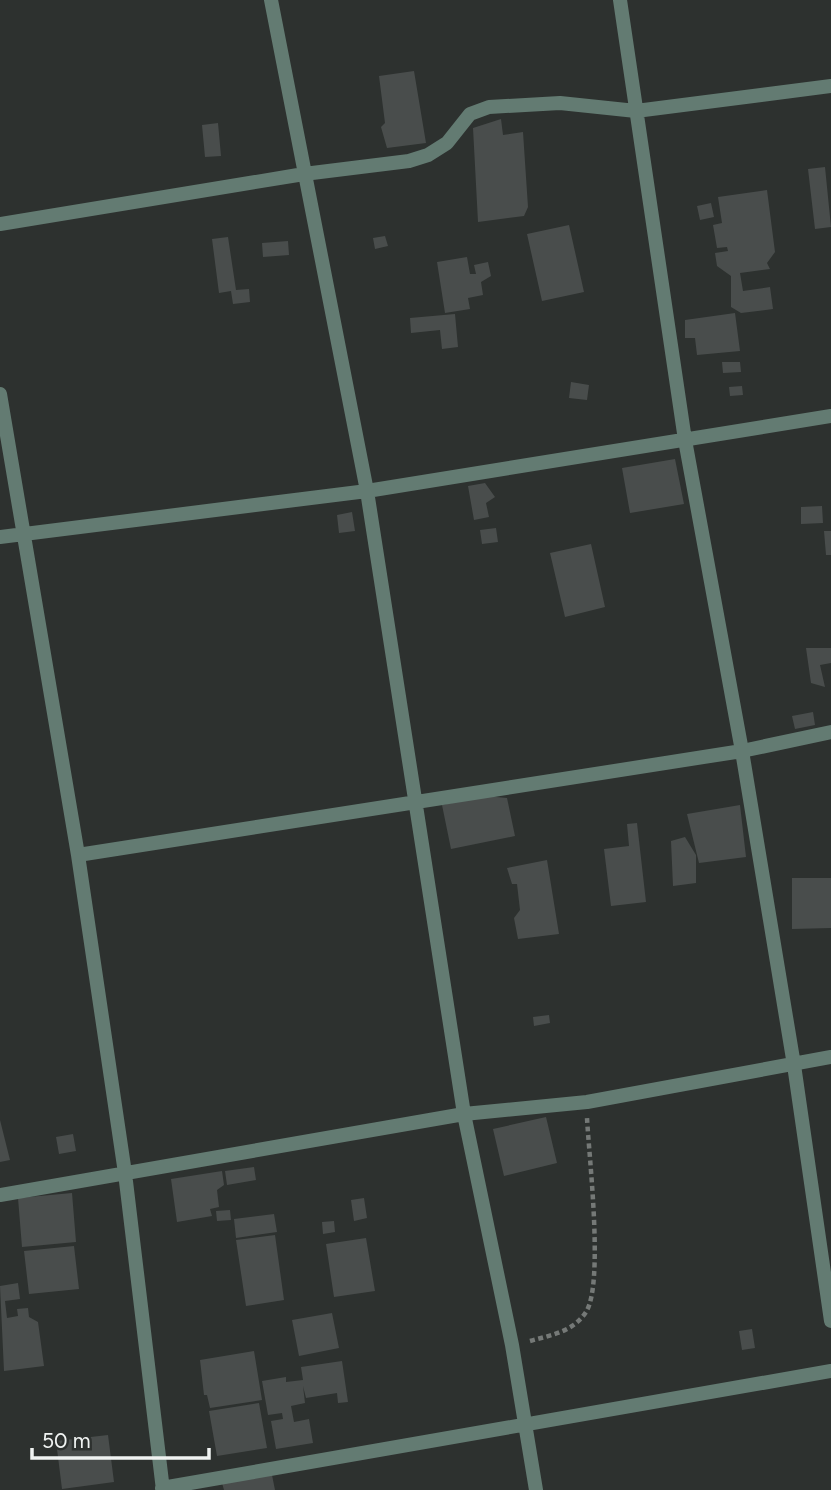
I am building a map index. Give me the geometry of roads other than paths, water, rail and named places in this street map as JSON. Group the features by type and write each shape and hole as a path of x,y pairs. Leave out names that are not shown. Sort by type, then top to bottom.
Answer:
{"street":[{"path":"271,0 367,491 464,1114 512,1345 536,1490"},
{"path":"620,0 685,440 742,751 794,1065 831,1321"},
{"path":"0,225 304,174 409,161 428,155 447,143 470,114 489,107 560,103 636,111 831,86"},
{"path":"0,394 78,855 125,1173 163,1489 526,1422 831,1371"},
{"path":"0,537 367,491 831,416"},
{"path":"78,855 742,751 831,732"},
{"path":"0,1195 464,1114 587,1102 831,1057"}]}
